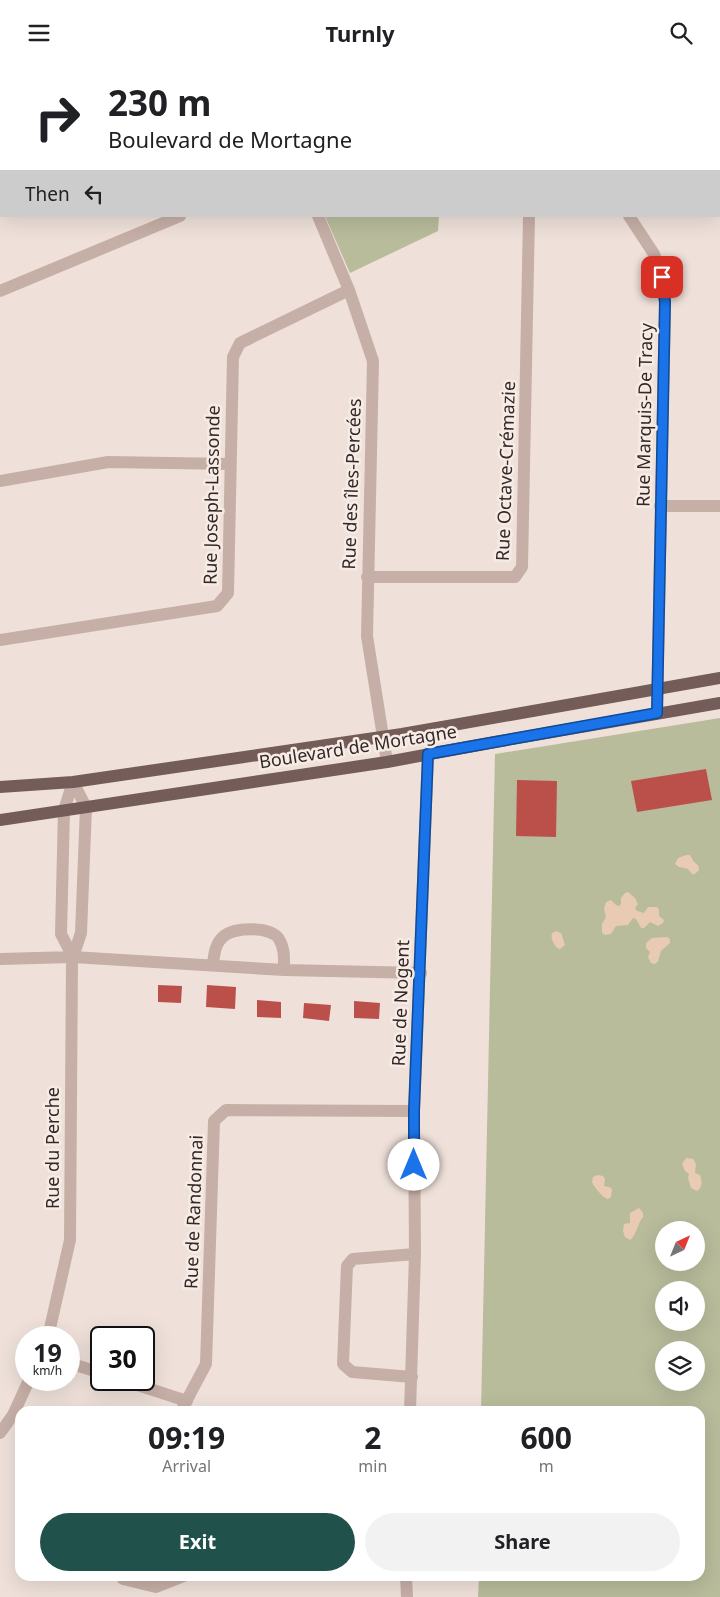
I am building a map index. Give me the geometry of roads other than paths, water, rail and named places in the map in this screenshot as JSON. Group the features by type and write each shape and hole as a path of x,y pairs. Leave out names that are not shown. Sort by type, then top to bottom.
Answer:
{"main road":[{"name":"Boulevard de Mortagne","path":"0,787 73,782 383,737 720,678"},
{"name":"Boulevard de Mortagne","path":"0,820 387,762 720,703"}],"street":[{"path":"0,291 178,217"},
{"name":"Rue des îles-Percées","path":"318,217 349,290 373,361 367,636 387,762"},
{"name":"Rue Octave-Crémazie","path":"367,577 515,577 522,567 529,217"},
{"name":"Rue Marquis-De Tracy","path":"630,217 654,254 662,277 665,302 657,713"},
{"name":"Rue Joseph-Lassonde","path":"0,640 217,606 228,593 233,357 240,343 349,290"},
{"path":"0,481 108,462 230,464"},
{"path":"660,506 720,506"},
{"name":"Rue de Nogent","path":"410,1406 415,1253 414,1111 428,754"},
{"name":"Rue du Perche","path":"50,1326 70,1240 73,957 81,933 86,807 73,782"},
{"name":"Rue du Perche","path":"73,782 64,810 61,934 73,957"},
{"path":"213,965 215,950 224,936 242,930 264,929 278,937 284,951 284,969"},
{"path":"0,959 73,957 284,969 420,973"},
{"name":"Rue de Randonnai","path":"184,1406 206,1364 214,1121 226,1110 414,1111"},
{"path":"412,1377 352,1372 343,1363 347,1266 353,1259 415,1253"},
{"path":"17,1406 23,1391"},
{"path":"148,1391 184,1406"},
{"path":"0,1433 15,1410"},
{"path":"131,1581 156,1587 171,1581"},
{"path":"406,1581 407,1597"}]}
